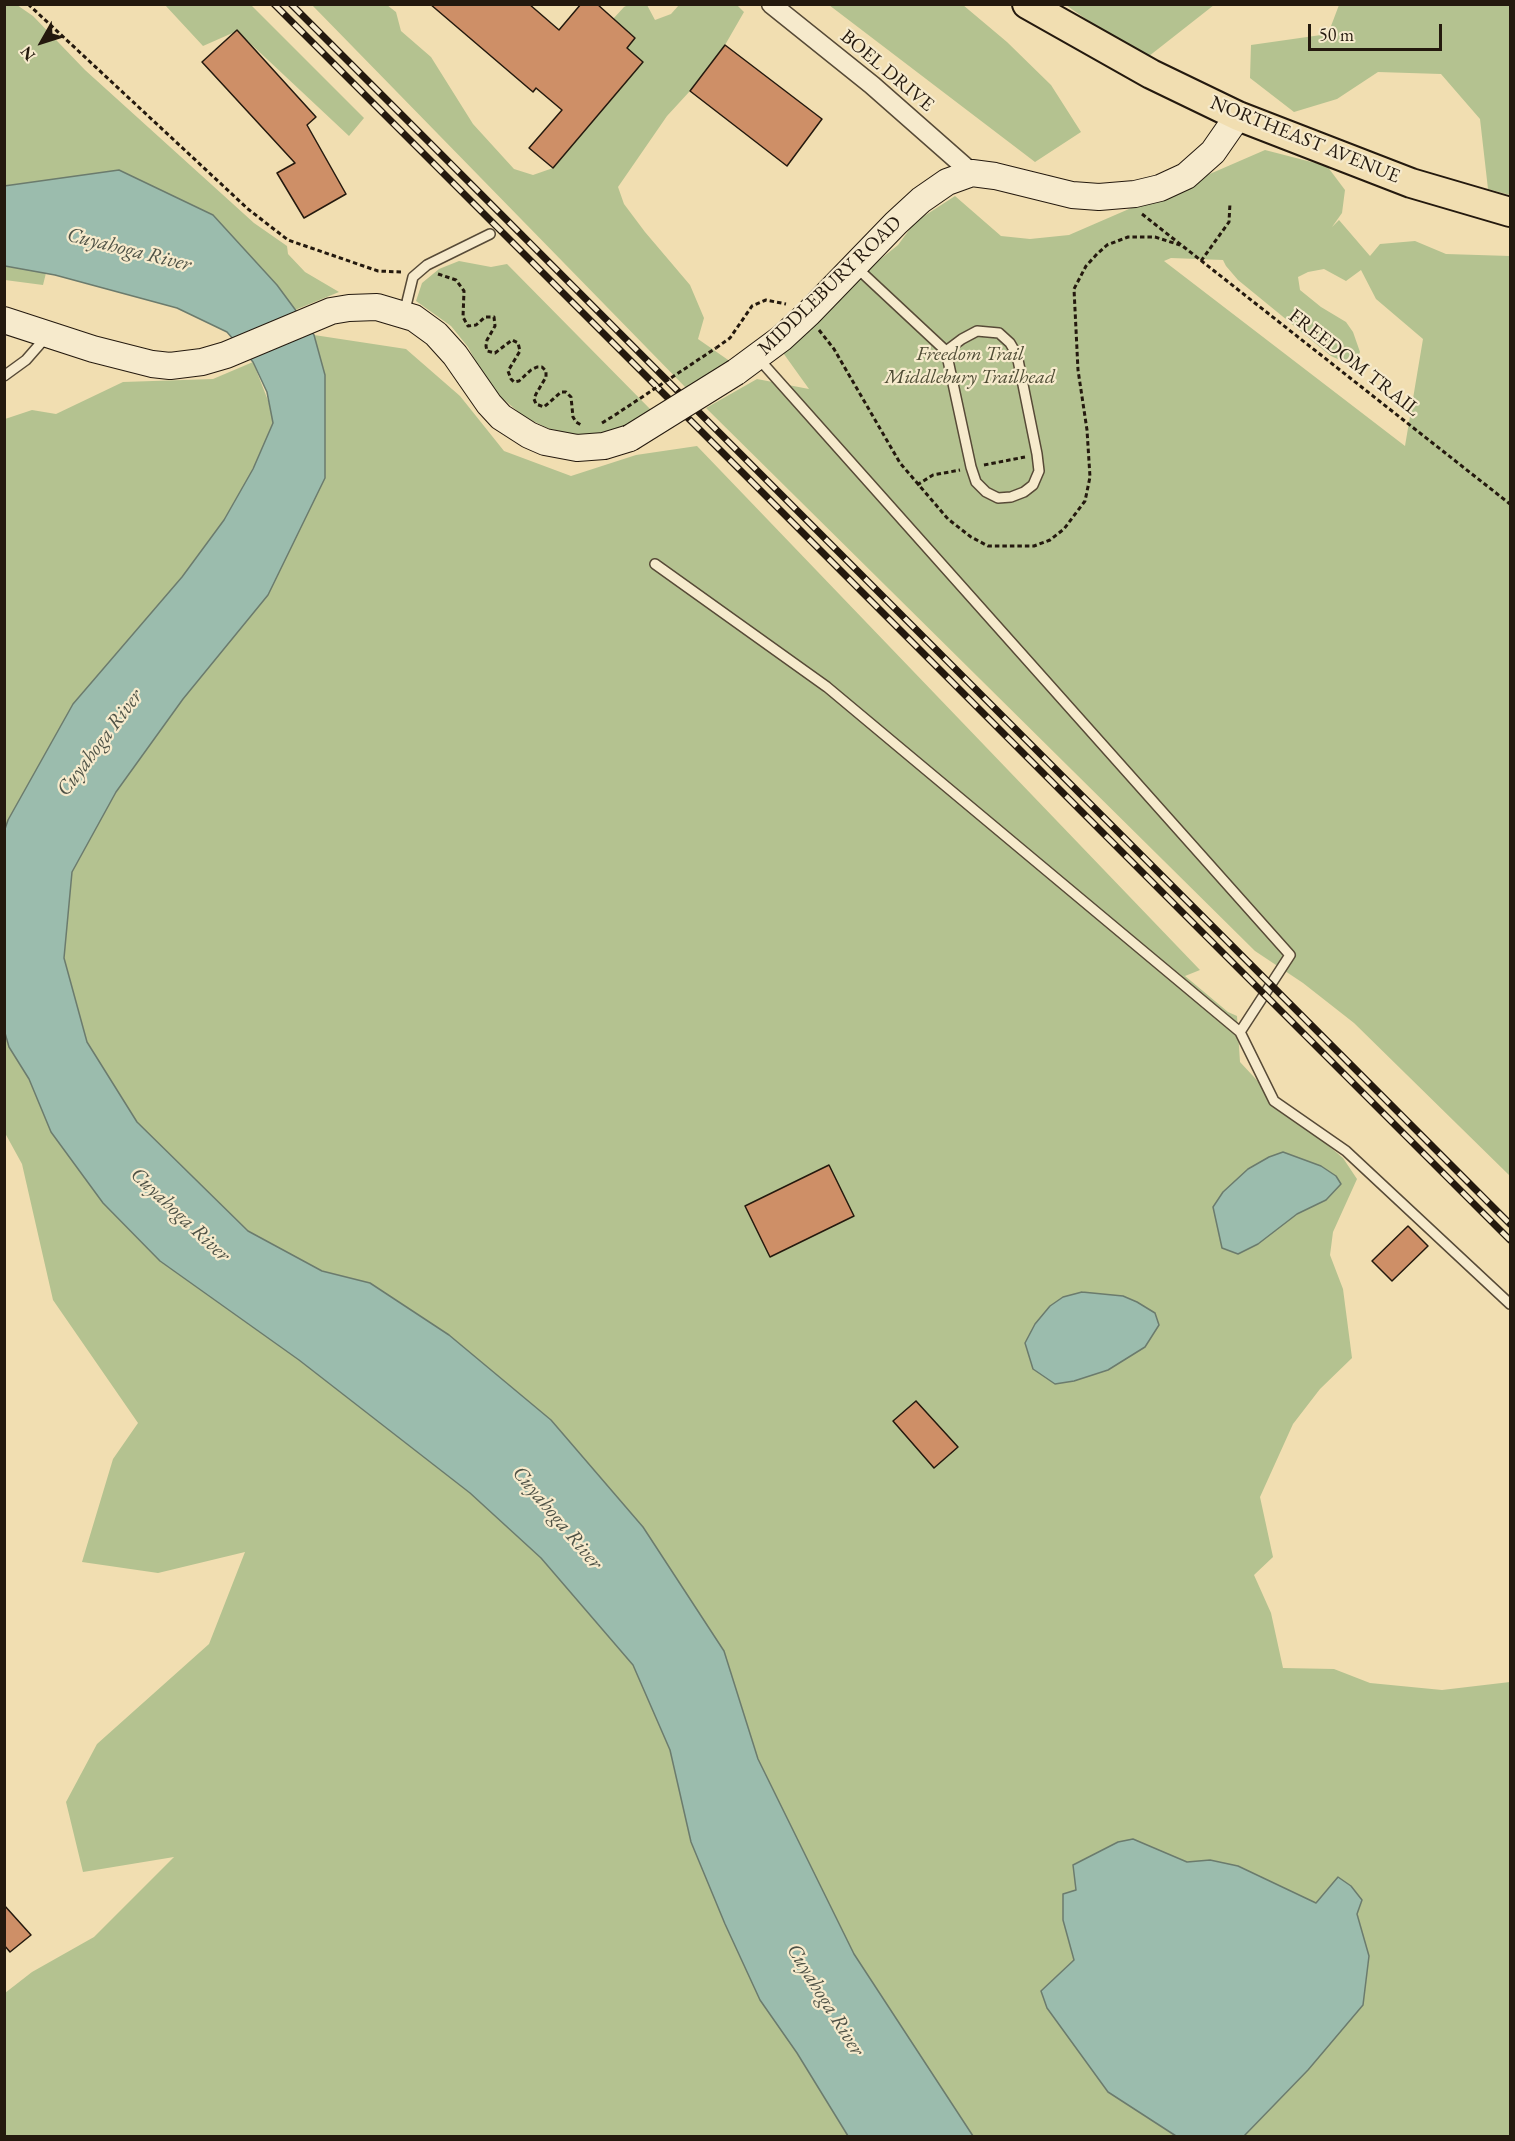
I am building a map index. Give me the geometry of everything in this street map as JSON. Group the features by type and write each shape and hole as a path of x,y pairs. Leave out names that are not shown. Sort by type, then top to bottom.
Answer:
{"main road":[{"name":"NORTHEAST AVENUE","path":"1027,4 1151,74 1279,134 1411,183 1510,213"}],"street":[{"name":"BOEL DRIVE","path":"771,4 872,85 972,173"},
{"name":"MIDDLEBURY ROAD","path":"4,320 93,349 152,364 170,366 202,362 226,355 331,311 377,307 404,314 436,333 495,410 508,422 529,435 545,442 578,448 604,446 630,438 757,357 805,317 896,223 921,200 946,182 972,173 995,176 1072,195 1099,197 1119,196 1160,188 1186,176 1213,152 1238,116"}],"lane":[{"path":"404,314 413,277 417,273 428,265 490,234"},
{"path":"854,265 946,351 976,482 986,492 998,498 1011,497 1024,492 1033,485 1039,471 1017,355 1010,343 999,333 977,331 946,351"},
{"path":"4,376 26,360 48,334"},
{"path":"757,357 1290,955 1239,1032"},
{"path":"655,564 828,687 1239,1032 1274,1101 1346,1151 1510,1304"}],"path":[{"path":"28,4 248,209 288,240 378,271 446,275 456,280 464,291 464,322 472,326 485,317 494,317 495,321 486,346 487,351 495,353 512,340 521,346 508,371 511,380 519,381 531,370 537,367 542,368 546,371 546,377 534,399 536,404 544,407 561,392 566,393 571,397 573,417 583,426"},
{"name":"FREEDOM TRAIL","path":"1119,196 1510,504"},
{"path":"1201,261 1225,230 1229,222 1230,203"},
{"name":"FREEDOM TRAIL","path":"593,426 615,415 730,338 752,306 766,300 777,301 793,307 805,317 834,349 900,463 948,519 971,537 988,546 1034,546 1050,540 1064,528 1085,501 1090,477 1087,430 1078,370 1074,290 1086,266 1107,245 1128,237 1155,237 1180,245"}],"green space":[{"path":"5,5 17,5 33,16 85,70 254,223 287,246 288,254 305,272 339,292 295,310 277,285 213,215 5,186"},
{"path":"165,5 251,5 364,118 349,136 237,31 203,46"},
{"path":"312,5 387,5 396,12 401,31 431,57 473,124 514,169 533,175 553,168 643,62 627,48 635,38 613,19 624,7 647,5 655,20 671,14 679,5 737,5 744,12 725,45 690,91 667,116 618,187 624,204 690,285 704,318 698,339 731,362 689,391"},
{"path":"829,5 963,5 1007,42 1051,85 1081,132 1035,162"},
{"path":"1066,5 1214,5 1144,60"},
{"path":"1339,5 1510,5 1510,195 1488,189 1480,119 1441,74 1378,72 1337,99 1294,112 1250,78 1251,45 1328,34"},
{"name":"Freedom Trail Middlebury Trailhead","path":"1265,150 1327,166 1345,190 1342,213 1332,227 1339,220 1370,256 1380,244 1415,241 1446,254 1510,256 1510,1176 1354,1023 1303,983 1255,951 706,408 757,379 809,389 776,343 898,245 915,222 955,196 1001,236 1030,239 1069,235","holes":["1171,258 1223,260 1238,280 1331,356 1353,366 1360,352 1353,332 1346,322 1321,307 1300,290 1298,277 1308,272 1324,269 1346,281 1361,270 1376,299 1423,339 1405,446 1164,261"]},
{"path":"459,261 491,267 507,264 651,410 621,430 585,437 547,428 523,416 501,397 481,371 468,347 451,326 416,301 422,283 439,269"},
{"path":"4,266 46,273 43,285 5,280"},
{"path":"314,335 406,349 460,396 504,451 571,476 636,455 697,446 1200,970 1185,976 1228,1012 1237,1016 1240,1062 1280,1105 1343,1158 1357,1179 1333,1232 1330,1255 1343,1289 1352,1358 1320,1389 1293,1424 1260,1497 1273,1557 1254,1575 1271,1613 1283,1668 1334,1669 1370,1683 1442,1690 1510,1682 1510,2136 1244,2136 1308,2070 1363,2005 1369,1957 1357,1913 1338,1877 1316,1903 1238,1866 1210,1860 1187,1862 1133,1839 1118,1842 1073,1865 1076,1890 1063,1894 1063,1920 1074,1960 1041,1991 1108,2092 1176,2136 973,2136 854,1954 758,1759 724,1651 643,1527 551,1420 449,1335 370,1283 322,1271 248,1231 137,1122 87,1042 64,958 72,872 116,792 183,699 325,375"},
{"path":"253,362 269,403 273,423 253,469 224,520 182,577 73,704 5,829 5,419 32,410 56,414 123,382 213,379"},
{"path":"4,1033 9,1047 29,1079 51,1132 103,1203 160,1261 299,1360 470,1493 541,1558 633,1665 670,1750 691,1842 797,2053 848,2136 5,2136 5,1993 32,1972 94,1937 174,1857 83,1872 66,1802 97,1744 209,1644 245,1552 158,1573 82,1562 113,1459 138,1423 53,1300 22,1164 5,1133"}],"water":[{"name":"Cuyahoga River","path":"119,170 213,215 277,285 314,335 325,375 325,478 268,595 183,699 116,792 72,872 64,958 87,1042 137,1122 248,1231 322,1271 370,1283 449,1335 551,1420 643,1527 724,1651 758,1759 854,1954 973,2136 848,2136 797,2053 760,2000 725,1924 691,1842 670,1750 633,1665 541,1558 470,1493 299,1360 160,1261 103,1203 51,1132 29,1079 9,1047 5,1033 5,829 8,820 73,704 182,577 224,520 253,469 273,423 267,392 253,362 227,332 177,308 55,275 5,266 4,186"},
{"path":"1283,1152 1321,1166 1336,1176 1341,1184 1326,1200 1297,1214 1258,1244 1238,1254 1222,1248 1213,1207 1223,1192 1248,1169"},
{"path":"1082,1292 1123,1296 1137,1302 1155,1313 1159,1325 1145,1347 1108,1370 1074,1381 1055,1384 1033,1369 1025,1343 1035,1324 1050,1306 1063,1297"},
{"path":"1133,1839 1187,1862 1210,1860 1238,1866 1316,1903 1338,1877 1351,1886 1362,1900 1357,1914 1369,1956 1363,2005 1308,2070 1244,2136 1176,2136 1108,2092 1047,2008 1041,1991 1074,1960 1063,1920 1063,1894 1076,1890 1073,1865 1118,1842"}],"building":[{"path":"430,4 529,4 559,30 581,4 597,4 635,38 627,48 643,62 553,168 529,148 562,110 536,88 533,92"},
{"path":"237,30 316,117 307,125 346,194 304,218 277,173 295,163 202,62"},
{"path":"725,45 822,119 787,166 690,91"},
{"path":"829,1165 854,1216 770,1257 745,1206"},
{"path":"1408,1226 1428,1246 1392,1281 1372,1261"},
{"path":"916,1401 958,1447 934,1468 893,1421"},
{"path":"4,1905 31,1935 10,1952 4,1945"}],"railway":[{"path":"274,4 1510,1240"},
{"path":"291,4 1510,1224"}]}
